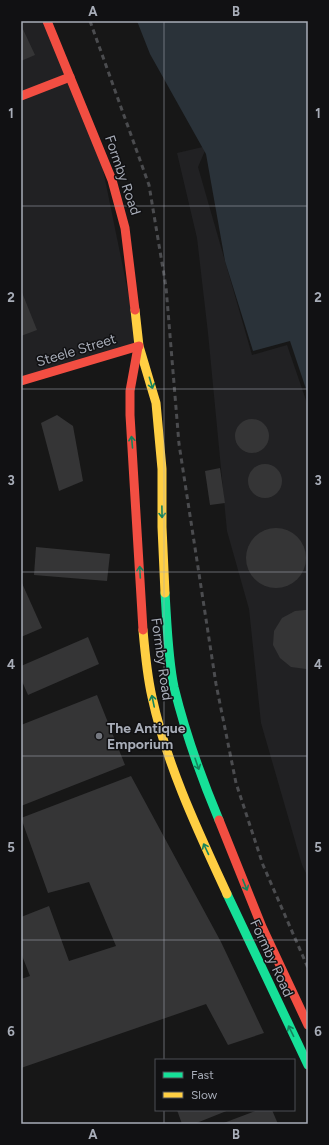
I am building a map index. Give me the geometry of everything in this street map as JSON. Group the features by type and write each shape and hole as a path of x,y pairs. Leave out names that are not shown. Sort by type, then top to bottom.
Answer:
{"main road":[{"name":"Formby Road","path":"47,21 106,166 124,218 139,346 156,403 162,469 162,527 167,631 170,662 176,694 191,747 206,789 262,927 308,1025"},
{"path":"21,96 70,77"},
{"name":"Formby Road","path":"139,346 133,369 130,392 130,415 143,629 146,663 154,706 176,774 202,841 273,995 308,1066"},
{"name":"Steele Street","path":"21,382 139,346"}],"shaded area":[{"path":"21,21 47,21 98,145 139,346 21,382"},
{"path":"137,21 308,21 308,395 290,341 253,351 225,261 206,154 150,54"},
{"path":"207,146 198,167 252,355 287,345 308,406 308,877 302,865 261,723 249,609 227,531 208,333 197,238 177,153"}],"building":[{"path":"21,25 35,55 21,61"},
{"path":"21,290 37,330 21,336"},
{"path":"57,415 73,426 83,481 59,491 41,423"},
{"path":"255,419 264,424 268,429 268,443 264,448 259,452 249,453 245,452 236,443 235,433 236,429 245,420"},
{"path":"268,464 277,469 281,474 281,488 277,493 272,497 262,498 258,497 249,488 248,478 249,474 258,465"},
{"path":"220,468 225,503 210,505 205,471"},
{"path":"276,528 292,533 297,537 301,542 306,558 301,574 297,579 292,583 276,588 260,583 255,579 251,574 246,558 251,542 255,537 260,533"},
{"path":"36,547 110,554 107,581 34,575"},
{"path":"21,581 42,628 21,637"},
{"path":"308,610 308,669 291,667 280,658 273,645 274,631 282,618 295,611"},
{"path":"88,637 99,664 28,695 21,679 21,666"},
{"path":"97,695 125,765 21,806 21,725"},
{"path":"131,776 221,942 264,1033 228,1045 206,1004 21,1068 21,979 30,976 21,953 21,917 49,906 69,961 116,946 89,882 48,893 21,818"},
{"path":"177,1111 226,1111 194,1124 182,1124"},
{"path":"255,1111 272,1111 278,1124 221,1124"}],"railway":[{"path":"90,21 149,185 166,287 179,444 216,684 236,783 263,865 308,968"}],"traffic: fast":[{"path":"165,593 169,652 174,687 194,754 219,820"},
{"path":"227,894 308,1065"}],"traffic: slow":[{"path":"135,310 139,346 156,403 162,469 162,527 165,593"},
{"path":"143,630 150,689 158,723 184,798 227,894"}],"traffic: jam":[{"path":"47,21 112,180 125,228 135,310"},
{"path":"21,96 70,77"},
{"path":"21,381 139,346"},
{"path":"138,347 130,391 130,415 143,630"},
{"path":"219,820 262,927 308,1025"}],"place":[{"name":"The Antique Emporium","path":"99,736"}]}
